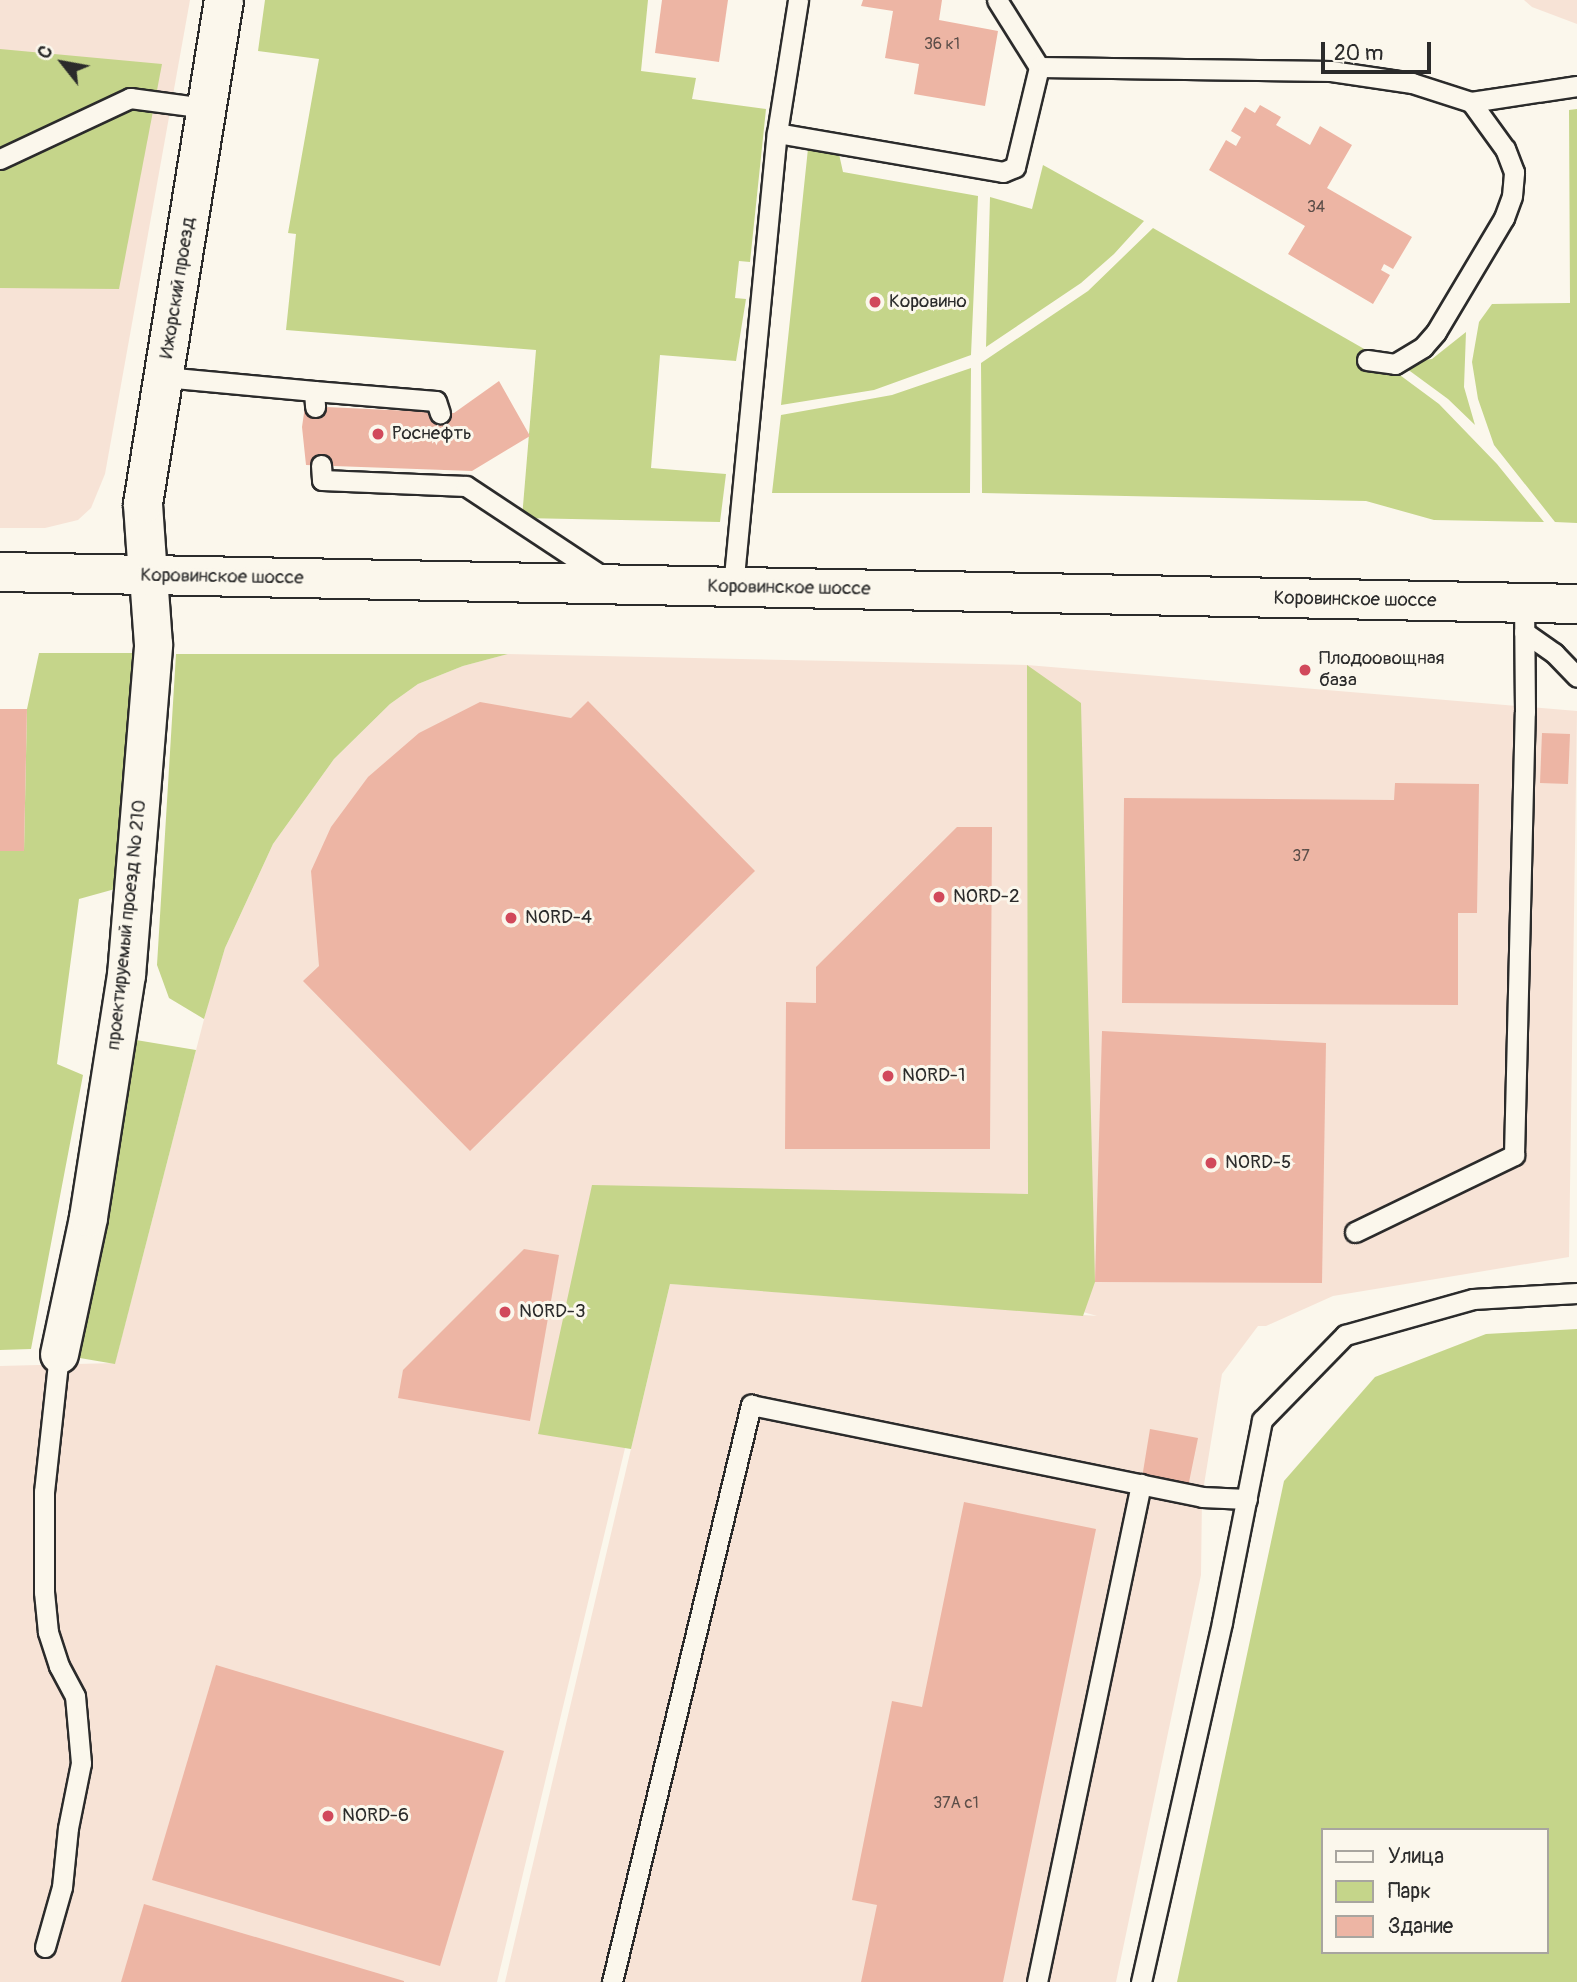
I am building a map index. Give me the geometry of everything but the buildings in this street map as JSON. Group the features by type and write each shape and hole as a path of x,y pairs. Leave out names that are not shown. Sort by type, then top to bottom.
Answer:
{"main road":[{"name":"Ижорский проезд","path":"148,576 143,505 224,0"},
{"name":"Коровинское шоссе","path":"0,572 733,587 1524,618 1577,604"}],"street":[{"name":"проектируемый проезд № 210","path":"58,1354 88,1217 126,975 153,644 148,576"}],"lane":[{"path":"733,587 778,133 798,0"},
{"path":"778,133 1003,172 1014,167 1038,67 997,0"},
{"path":"1038,67 1331,71 1412,83 1471,102 1577,86"},
{"path":"0,159 130,98 206,108"},
{"path":"1367,360 1395,364 1423,347 1436,332 1504,218 1512,196 1514,172 1505,149 1471,102"},
{"path":"164,377 314,399 436,401 440,412"},
{"path":"321,465 322,480 463,478 614,584"},
{"path":"1524,618 1577,677"},
{"path":"1355,1232 1514,1155 1524,618"},
{"path":"1141,1982 1262,1420 1345,1335 1473,1298 1577,1293"},
{"path":"45,1947 62,1887 68,1828 81,1763 75,1696 59,1666 48,1632 44,1592 44,1492 58,1354"},
{"path":"612,1982 751,1405 1202,1497 1247,1499"},
{"path":"1037,1982 1140,1484"}],"shaded area":[{"path":"0,0 190,0 105,474 91,508 78,520 45,528 0,528"},
{"path":"1524,0 1577,0 1577,24 1532,7"},
{"path":"508,654 1027,665 1577,711 1569,1257 1333,1296 1266,1326 1258,1326 1222,1374 1202,1497 1201,1575 1116,1982 505,1982 670,1284 1097,1316 685,1198 497,1982 0,1982 0,1366 115,1363 209,1000 225,948 273,844 334,759 390,704 418,684 463,666"}],"green space":[{"path":"265,0 648,0 641,71 696,78 692,99 766,109 750,262 739,261 735,298 746,299 736,361 660,355 651,468 726,474 720,522 522,518 536,350 286,330 296,234 288,233 319,59 258,51"},
{"path":"0,49 162,64 119,289 0,288"},
{"path":"1577,109 1577,523 1555,522 1494,445 1478,399 1472,362 1479,322 1492,304 1570,303 1569,110"},
{"path":"809,139 837,145 843,172 978,196 971,355 874,390 781,405"},
{"path":"1043,165 1144,221 1114,254 1081,283 986,347 990,197 1032,209"},
{"path":"1153,228 1366,350 1439,404 1497,464 1544,522 1434,520 1366,501 982,493 981,363 1088,291"},
{"path":"1466,332 1464,387 1475,425 1448,399 1399,363 1432,359"},
{"path":"971,368 970,493 772,493 781,415 892,395"},
{"path":"39,653 138,653 115,889 79,899 57,1064 83,1075 31,1349 0,1350 0,851 24,851 27,709"},
{"path":"176,654 508,654 463,666 418,684 390,704 334,759 273,844 225,948 204,1019 169,998 157,965"},
{"path":"1027,665 1081,703 1095,1282 1083,1316 670,1284 631,1449 538,1434 592,1185 1028,1194"},
{"path":"136,1040 196,1050 115,1364 68,1356"},
{"path":"1577,1329 1577,1982 1177,1982 1284,1481 1375,1377 1486,1334"}],"place":[{"name":"Коровино","path":"875,302"},
{"name":"Роснефть","path":"378,434"},
{"name":"Плодоовощная база","path":"1305,670"},
{"name":"NORD-2","path":"939,897"},
{"name":"NORD-4","path":"511,918"},
{"name":"NORD-1","path":"888,1076"},
{"name":"NORD-5","path":"1211,1163"},
{"name":"NORD-3","path":"505,1312"},
{"name":"NORD-6","path":"328,1816"}]}
